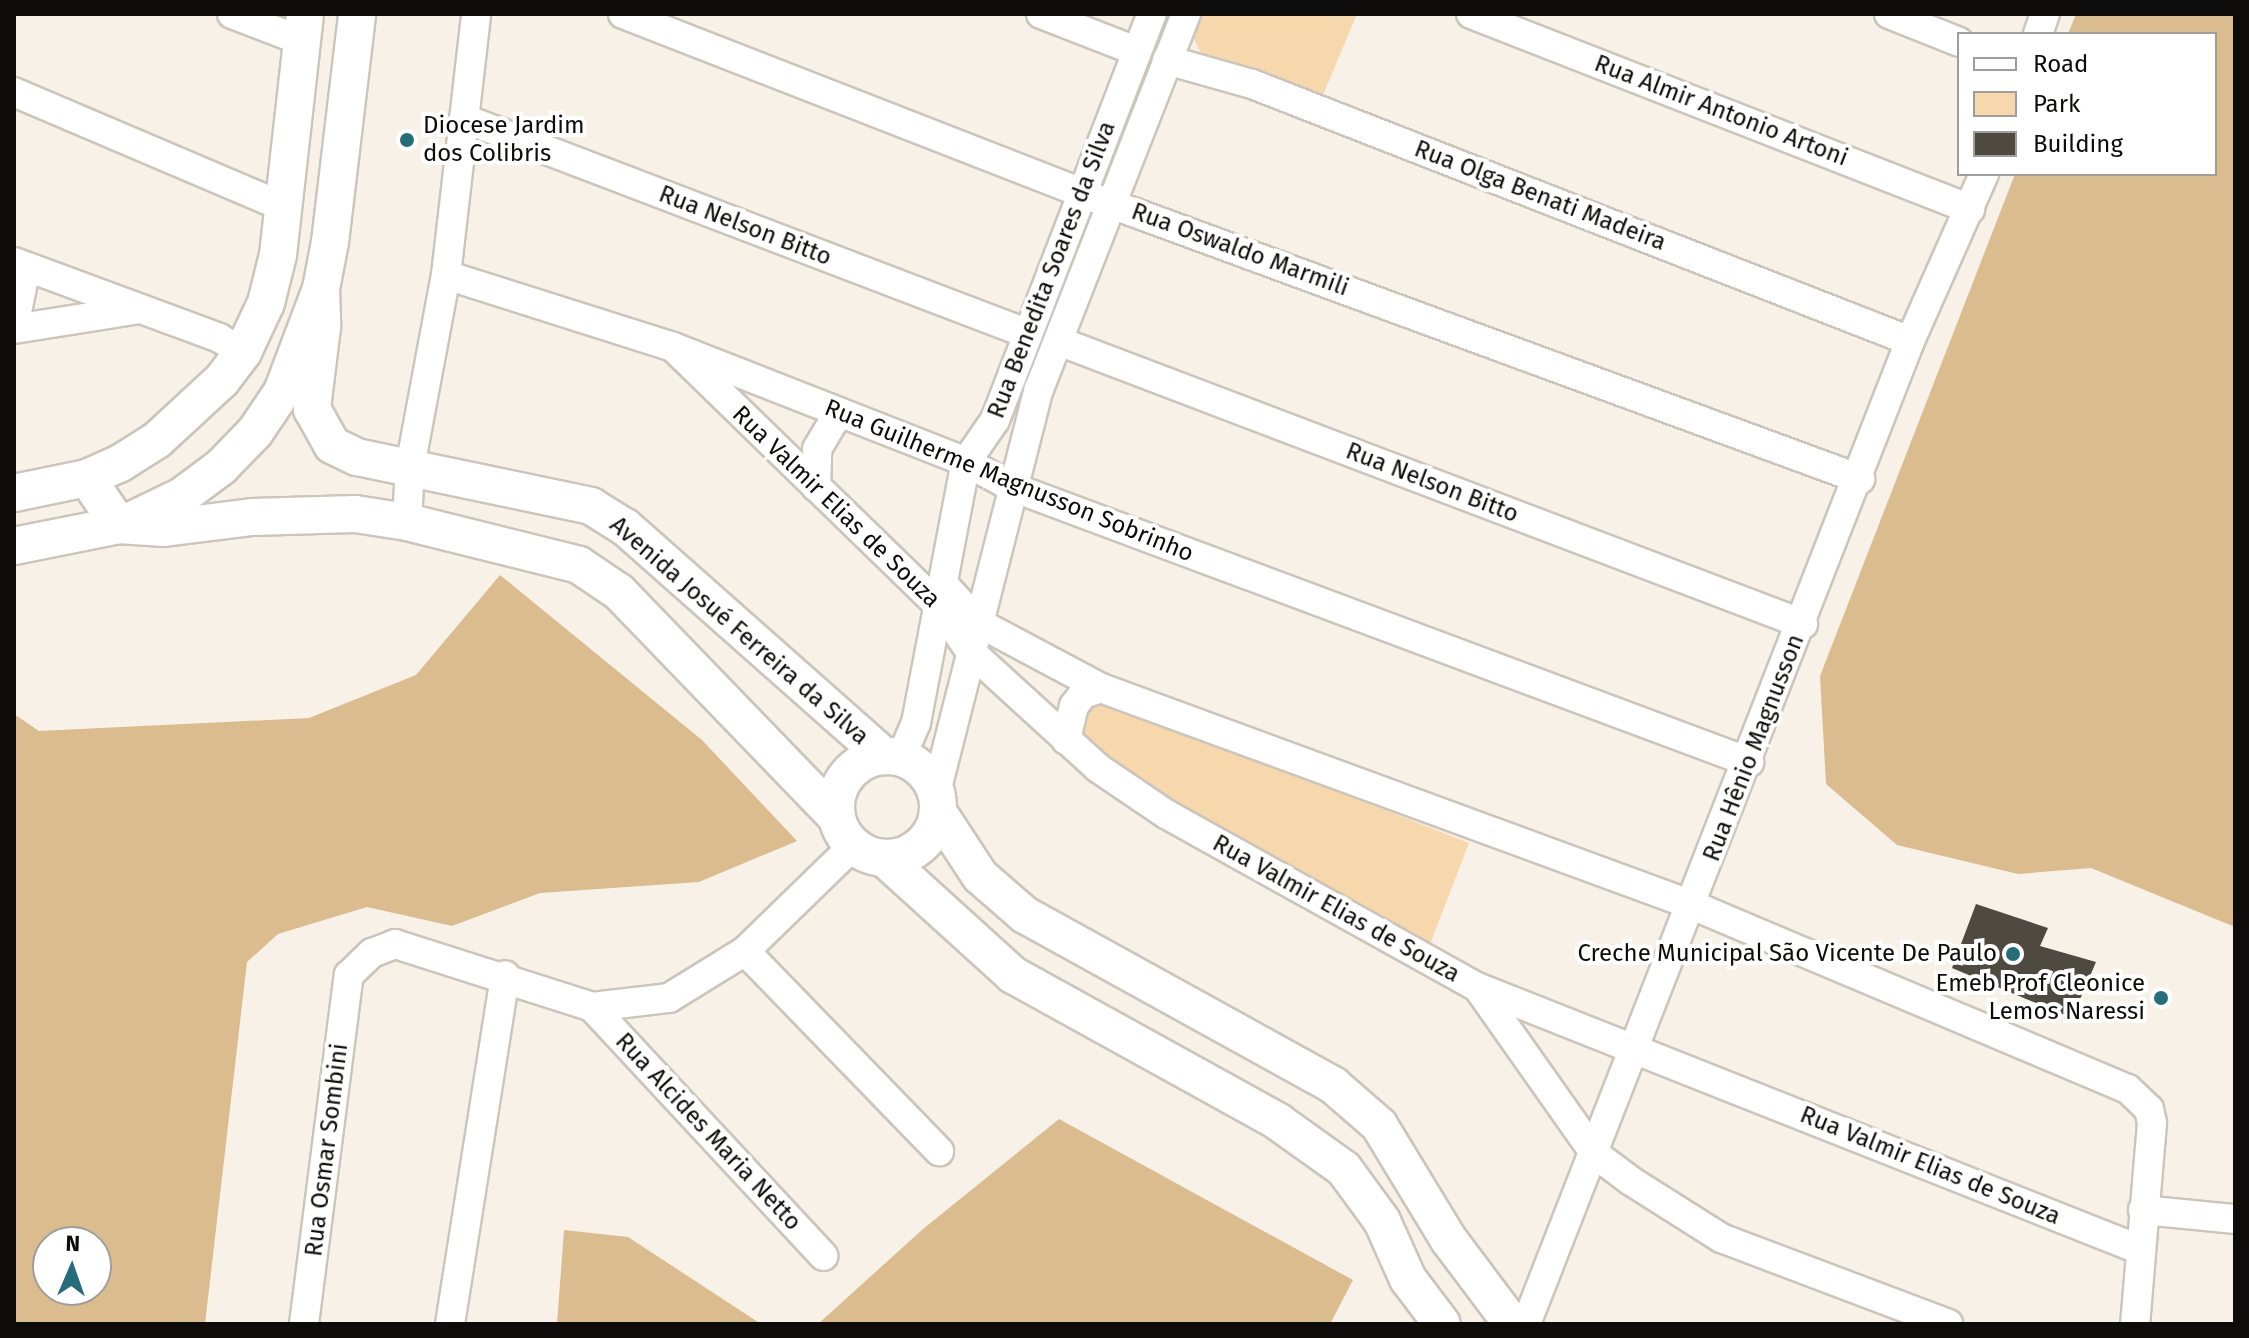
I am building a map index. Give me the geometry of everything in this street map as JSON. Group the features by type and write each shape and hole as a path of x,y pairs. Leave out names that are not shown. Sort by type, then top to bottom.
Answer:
{"main road":[{"path":"14,546 119,525 182,496 255,432 282,392 321,289 357,14"},
{"path":"14,493 87,478 157,440 222,380 243,352 266,303 283,207 303,28"},
{"name":"Avenida Josué Ferreira da Silva","path":"321,289 322,327 312,392 315,422 344,453 591,506 625,527 893,757"},
{"path":"87,478 119,525"},
{"name":"Avenida Josué Ferreira da Silva","path":"119,525 164,528 252,517 355,514 407,522 557,556 600,577 858,840 1013,975 1277,1121 1344,1169 1382,1221 1408,1279 1442,1324"},
{"path":"937,802 927,839 915,850 858,840 841,783 867,759 893,757 917,765 980,876 1025,915 1333,1085 1379,1125 1449,1240 1512,1324"}],"street":[{"path":"232,14 303,28"},
{"path":"407,522 410,467 446,275 476,14"},
{"name":"Rua Oswaldo Marmili","path":"623,14 1084,194 1860,479"},
{"path":"1041,14 1136,51"},
{"name":"Rua Benedita Soares da Silva","path":"893,757 916,723 966,462 995,420 1026,333 1084,194 1152,14"},
{"name":"Rua Benedita Soares da Silva","path":"937,802 970,651 1039,389 1061,342 1186,14"},
{"name":"Rua Almir Antonio Artoni","path":"1471,14 1970,209"},
{"path":"1889,14 1957,41"},
{"name":"Rua Olga Benati Madeira","path":"1167,60 1252,84 1910,341"},
{"path":"14,92 283,207"},
{"name":"Rua Nelson Bitto","path":"465,119 1026,333"},
{"name":"Rua Hênio Magnusson","path":"1526,1324 1860,479 1910,341 1983,176"},
{"path":"141,309 14,328 20,264 219,338 243,352"},
{"name":"Rua Guilherme Magnusson Sobrinho","path":"446,275 673,347 966,462 1012,487 1749,762"},
{"name":"Rua Nelson Bitto","path":"1061,342 1803,624"},
{"name":"Rua Valmir Elias de Souza","path":"673,347 816,487 942,596 970,651 1066,740 1166,814 1477,987 2141,1250"},
{"path":"816,487 817,449 839,412"},
{"path":"942,596 979,623 1101,688 1692,905 2140,1097 2152,1123 2135,1324"},
{"path":"1066,740 1074,706 1083,694 1101,688"},
{"path":"450,1324 505,975 592,1007 669,998 745,951 858,840"},
{"name":"Rua Osmar Sombini","path":"304,1324 349,975 372,953 395,944 505,975"},
{"path":"745,951 939,1151"},
{"path":"1477,987 1595,1154 1721,1238 1948,1324"},
{"name":"Rua Alcides Maria Netto","path":"592,1007 823,1256"},
{"path":"2143,1210 2235,1219"}],"green space":[{"path":"1198,14 1357,14 1320,102 1204,59 1193,37"},
{"path":"1104,700 1469,843 1429,947 1157,802 1080,731 1079,710"}],"shaded area":[{"path":"2076,14 2235,14 2235,927 2091,868 2018,874 1897,845 1826,784 1820,676 2014,176 2217,176 2217,32 2069,32"},
{"path":"500,575 702,740 797,841 699,882 540,893 452,926 367,907 278,934 247,962 205,1324 14,1324 14,714 39,731 309,718 416,675"},
{"path":"1059,1119 1353,1280 1330,1324 818,1324 923,1229"},
{"path":"564,1230 628,1237 761,1324 557,1324"}],"building":[{"name":"Creche Municipal São Vicente De Paulo","path":"1976,904 2048,928 2040,946 2096,962 2072,1018 1952,968"}],"place":[{"name":"Diocese Jardim dos Colibris","path":"407,140"},
{"name":"Creche Municipal São Vicente De Paulo","path":"2013,954"},
{"name":"Emeb Prof Cleonice Lemos Naressi","path":"2161,998"}]}
